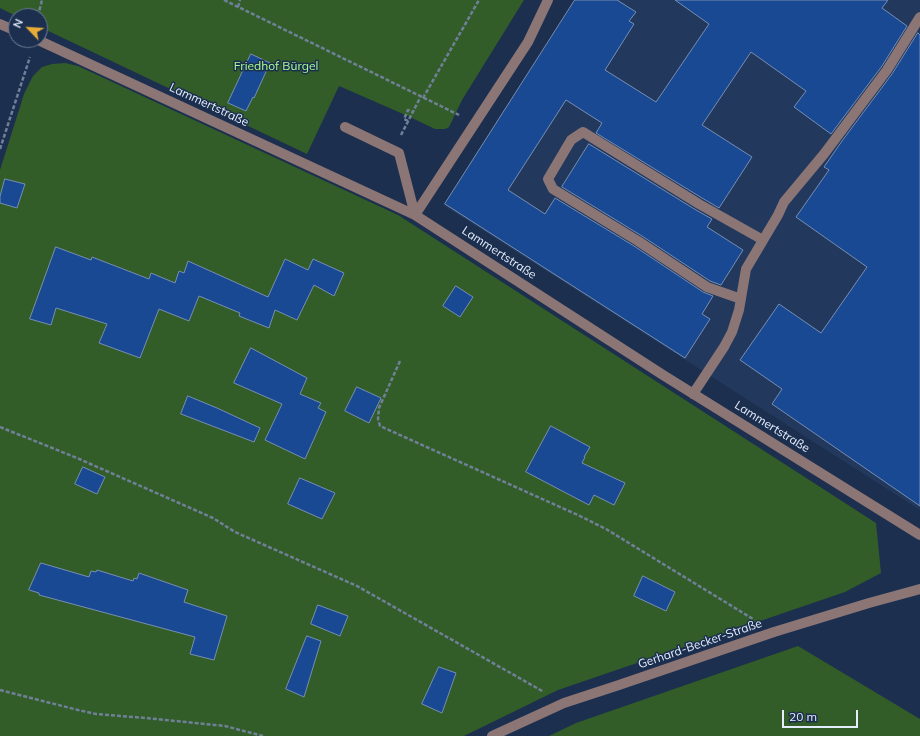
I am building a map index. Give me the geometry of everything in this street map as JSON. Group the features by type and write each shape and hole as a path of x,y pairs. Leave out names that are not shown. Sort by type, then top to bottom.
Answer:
{"street":[{"path":"415,215 528,42 548,0"},
{"path":"693,394 724,347 732,332 739,310 746,269 784,202 824,154 887,70 920,17"},
{"name":"Lammertstraße","path":"48,45 415,215 693,394 920,535"},
{"path":"345,127 399,153 415,215"},
{"path":"741,299 707,287 638,241 553,189 548,179 571,140 582,132 699,204 763,240"},
{"name":"Gerhard-Becker-Straße","path":"492,736 564,703 774,632 920,589"}],"path":[{"path":"224,0 475,124"},
{"path":"238,7 240,0"},
{"path":"393,150 413,112 479,0"},
{"path":"0,149 30,55"},
{"path":"400,361 380,408 378,419 380,426 606,529 774,632"},
{"path":"0,427 77,458 213,518 235,532 357,586 564,703"},
{"path":"0,690 96,714 224,726 263,736"}],"shaded area":[{"path":"575,0 920,0 920,510 443,205"}],"green space":[{"name":"Friedhof Bürgel","path":"0,0 524,0 462,100 449,127 445,129 435,129 339,86 307,154 48,31 48,8 8,8 8,12 0,8"},
{"path":"65,63 78,66 398,215 876,523 881,573 845,592 558,690 464,736 0,736 0,170 24,94 33,76 42,67 52,64"},
{"path":"798,646 920,719 920,736 549,736 576,723"}],"building":[{"path":"575,0 617,0 636,12 629,21 634,24 605,70 656,102 709,24 675,0 888,0 882,8 907,26 882,66 831,134 794,107 806,91 751,52 702,125 752,157 719,208 596,133 602,123 566,100 508,190 545,214 555,198 634,246 703,292 713,296 702,314 710,319 685,358 445,204"},
{"path":"918,33 920,35 920,506 772,404 782,389 740,360 779,304 821,333 867,267 796,217 829,170 824,167 892,74"},
{"path":"251,54 270,63 254,98 253,97 246,111 228,103"},
{"path":"589,144 712,219 707,227 743,250 721,285 710,281 642,236 562,187"},
{"path":"5,179 25,184 17,208 0,203 0,197"},
{"path":"56,247 91,260 92,257 149,279 151,273 175,283 179,271 184,273 188,261 268,297 285,259 308,270 313,259 344,273 334,296 314,285 297,320 275,310 269,328 239,316 240,313 199,296 189,321 159,309 140,358 99,343 107,324 56,308 51,325 30,319"},
{"path":"456,286 473,297 460,317 443,306"},
{"path":"251,348 307,378 300,394 321,403 318,408 326,412 305,459 265,440 282,404 234,383"},
{"path":"357,387 381,398 369,423 345,411"},
{"path":"188,396 260,428 254,442 181,414"},
{"path":"551,426 590,447 582,463 625,483 614,505 594,495 589,505 526,472"},
{"path":"83,467 105,477 97,494 75,484"},
{"path":"300,478 335,493 322,519 288,504"},
{"path":"41,563 89,577 91,571 96,572 97,570 133,581 134,578 137,579 139,573 188,590 184,602 227,616 214,660 190,654 195,637 39,595 39,593 29,590"},
{"path":"643,576 675,592 666,611 634,596"},
{"path":"318,605 348,616 340,636 311,624"},
{"path":"307,636 321,641 304,697 286,689"},
{"path":"439,667 456,673 442,713 422,704"}]}
